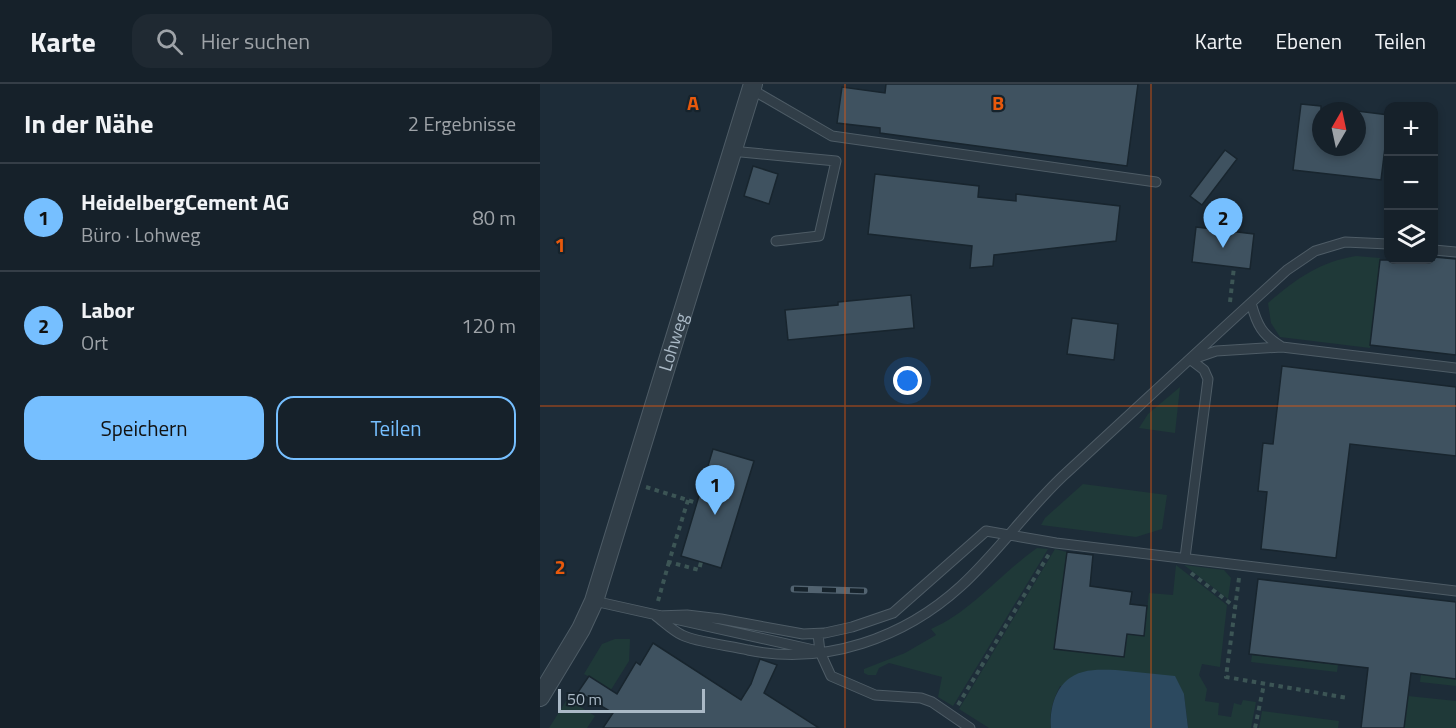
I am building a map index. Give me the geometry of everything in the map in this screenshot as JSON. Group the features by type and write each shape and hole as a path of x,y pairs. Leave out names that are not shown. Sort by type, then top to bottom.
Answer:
{"street":[{"name":"Lohweg","path":"540,697 581,629 594,601 752,86"}],"lane":[{"path":"752,86 832,136 1156,182"},
{"path":"731,151 836,161 819,236 776,241"},
{"path":"655,616 682,636 771,655 820,652 854,646 880,638 906,625 937,606 962,585 1061,478 1287,270 1315,251 1345,242 1384,244"},
{"path":"1438,250 1456,252"},
{"path":"1251,303 1261,329 1269,339 1282,347"},
{"path":"1191,360 1216,351 1282,347 1456,368"},
{"path":"1185,558 1208,379 1204,370 1191,360"},
{"path":"655,616 687,615 803,634 818,634 852,627 893,613 986,531 1056,543 1456,591"},
{"path":"594,601 820,652"},
{"path":"818,634 820,652 831,676 875,695 921,698 932,702 970,728"}],"path":[{"path":"1234,267 1230,304 1239,314"},
{"path":"630,482 697,502"},
{"path":"655,616 688,500"},
{"path":"952,716 1056,543"},
{"path":"1169,556 1235,608"},
{"path":"669,562 699,570 701,562"},
{"path":"1241,565 1226,677 1348,698"},
{"path":"1255,728 1264,684"}],"green space":[{"path":"1356,256 1380,258 1370,348 1280,337 1271,323 1268,303 1288,286 1319,267"},
{"path":"1180,387 1175,433 1139,428 1148,414"},
{"path":"1083,484 1167,495 1162,529 1136,537 1041,525 1045,518"},
{"path":"1037,548 1048,549 953,706 938,697 942,677 889,663 879,668 876,675 864,673 864,669 905,653 936,635 931,629 960,612"},
{"path":"1055,549 1067,552 1055,649 1124,657 1127,634 1144,636 1149,593 1173,595 1176,565 1227,605 1220,667 1202,664 1199,675 1207,689 1205,701 1219,703 1218,715 1231,717 1234,703 1241,705 1243,700 1256,702 1251,728 1188,728 1184,694 1060,686 1052,706 1051,728 989,728 959,709"},
{"path":"1184,565 1224,570 1231,578 1228,599"},
{"path":"615,639 630,639 629,661 604,701 595,702 604,685 584,674 602,644"},
{"path":"1252,655 1338,665 1337,672 1251,662"},
{"path":"1421,674 1456,679 1456,686 1420,682"},
{"path":"1408,696 1456,701 1456,728 1404,728"},
{"path":"566,701 574,703 595,716 587,728 549,728"},
{"path":"1262,711 1339,721 1338,728 1259,728"}],"water":[{"path":"1116,670 1175,676 1184,694 1188,728 1051,728 1054,702 1061,686 1067,680 1087,671"}],"building":[{"path":"886,84 1138,84 1127,166 880,133 880,128 837,123 842,87 885,93"},
{"path":"1301,104 1312,105 1312,156 1366,156 1366,112 1384,114 1384,156 1381,180 1293,170"},
{"path":"1225,150 1237,159 1202,205 1190,196"},
{"path":"753,166 778,174 769,204 744,196"},
{"path":"875,174 979,186 978,197 1016,201 1016,194 1120,206 1116,241 994,255 993,266 970,268 972,246 868,234"},
{"path":"1196,227 1254,234 1250,269 1192,262"},
{"path":"1438,257 1456,259 1456,355 1370,345 1380,260 1384,260 1384,264 1438,264"},
{"path":"911,295 914,328 788,340 785,310"},
{"path":"1072,318 1118,324 1114,360 1067,354"},
{"path":"1282,366 1456,387 1456,456 1350,444 1336,558 1261,549 1267,492 1258,491 1263,443 1273,444"},
{"path":"713,449 754,461 721,568 681,556"},
{"path":"1067,552 1093,555 1090,586 1132,592 1130,604 1147,606 1144,636 1127,634 1124,657 1054,649"},
{"path":"1258,579 1456,602 1456,679 1411,673 1404,728 1361,728 1368,668 1249,654"},
{"path":"653,643 741,700 751,684 760,659 777,665 764,693 819,728 603,728 613,713 578,692 589,676 617,694 636,662 640,665"}],"railway":[{"path":"794,589 864,591"}],"place":[{"name":"Labor","path":"1223,248"},
{"name":"HeidelbergCement AG","path":"715,515"}]}
